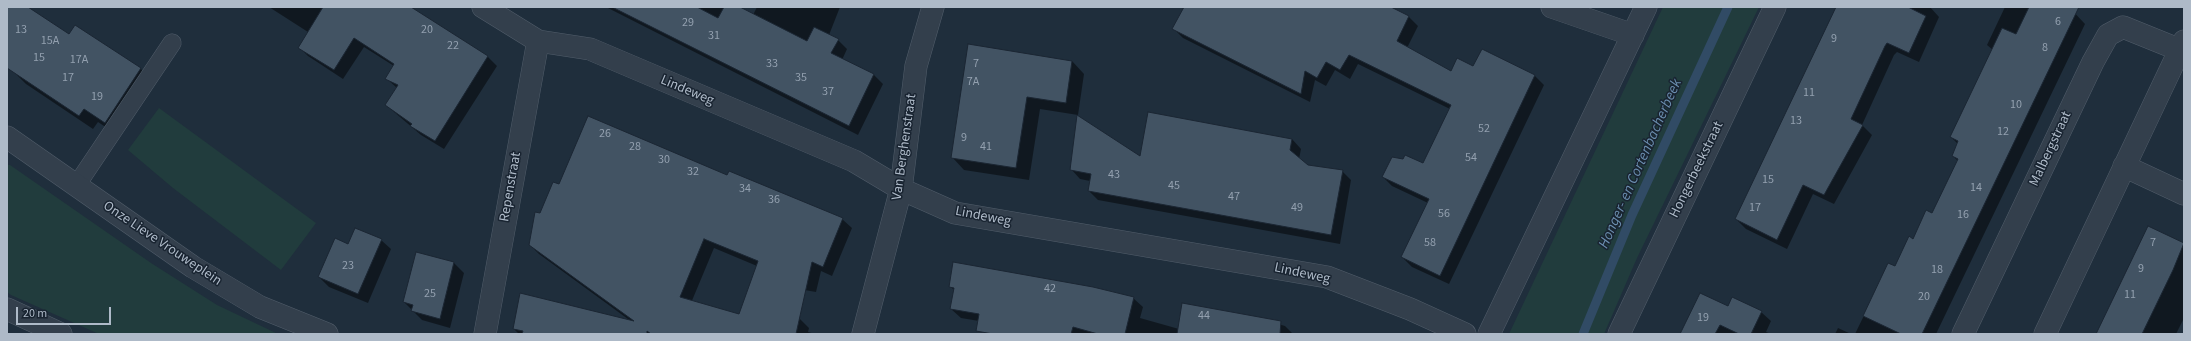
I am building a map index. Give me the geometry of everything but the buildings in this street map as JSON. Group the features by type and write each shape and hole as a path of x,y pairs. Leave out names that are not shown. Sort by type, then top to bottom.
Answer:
{"street":[{"name":"Lindeweg","path":"483,7 538,40 590,50 854,161 901,189 955,213 1326,277 1410,309 1465,334"},
{"name":"Van Berghenstraat","path":"863,334 901,189 916,66 933,7"},
{"path":"1552,7 1633,35"},
{"path":"1489,334 1646,7"},
{"name":"Hongerbeekstraat","path":"1619,334 1776,7"},
{"name":"Malbergstraat","path":"1963,334 2090,69 2108,35 2123,27 2182,46 2045,334"},
{"name":"Repenstraat","path":"485,334 538,40"},
{"name":"Onze Lieve Vrouweplein","path":"7,137 193,267 260,308 327,334"},
{"path":"2124,166 2184,194"},
{"path":"7,309 61,334"}],"lane":[{"path":"76,186 172,43"}],"green space":[{"path":"1663,7 1759,7 1637,258 1604,334 1509,334"},
{"path":"159,108 316,223 281,270 173,188 128,150"},
{"path":"7,165 10,165 151,263 217,305 278,334 99,334 11,295 7,292"}],"waterway":[{"name":"Honger- en Cortenbacherbeek","path":"1583,334 1632,215 1728,7"}]}
